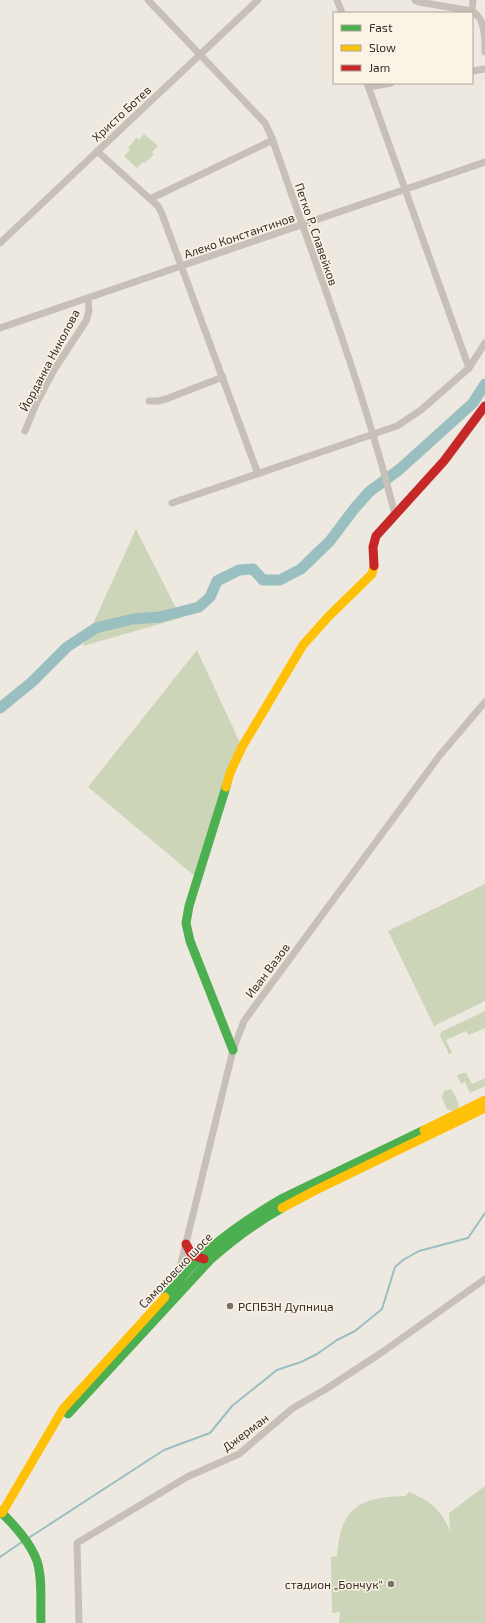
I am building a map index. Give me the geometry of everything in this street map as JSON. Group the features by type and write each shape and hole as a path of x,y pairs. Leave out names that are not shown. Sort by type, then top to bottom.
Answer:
{"main road":[{"path":"233,1050 187,931 186,915 230,773 242,747 303,645 325,620 372,574 372,551 373,542 376,536 444,461 485,406"},
{"name":"Самоковско шосе","path":"1,1512 63,1409 200,1258 232,1231 258,1212 283,1198 485,1100"},
{"name":"Самоковско шосе","path":"46,1435 89,1391 211,1259 238,1236 262,1219 287,1205 485,1108"},
{"path":"186,1244 191,1255 211,1259"},
{"path":"1,1512 32,1551 37,1561 39,1572 41,1623"}],"street":[{"name":"Петко Р. Славейков","path":"148,0 265,123 273,140 374,435 395,515"},
{"path":"337,0 342,12"},
{"path":"415,0 477,13 482,20 485,32 485,52"},
{"path":"472,11 473,0"},
{"name":"Христо Ботев","path":"0,243 254,1"},
{"path":"473,71 485,69"},
{"path":"380,84 368,85 469,368"},
{"path":"150,199 273,140"},
{"path":"97,151 158,206 162,214 258,474"},
{"name":"Алеко Константинов","path":"0,328 485,162"},
{"name":"Йорданка Николова","path":"25,431 37,402 54,370 86,321 89,311 88,299"},
{"path":"172,503 397,426 421,410 469,368 485,343"},
{"path":"149,401 166,399 223,377"},
{"name":"Иван Вазов","path":"172,1301 233,1050 244,1021 440,755 485,702"},
{"name":"Джерман","path":"79,1623 77,1543 187,1477 239,1454 293,1408 326,1389 378,1355 485,1279"}],"green space":[{"path":"144,134 158,146 152,152 154,154 145,163 143,162 137,168 124,156 130,150 128,148 136,138 139,140"},
{"path":"136,529 181,618 83,646"},
{"path":"197,650 242,747 197,878 88,787"},
{"path":"485,884 485,1001 434,1026 388,931"},
{"path":"485,1011 485,1028 469,1035 466,1031 446,1040 452,1053 449,1054 440,1036 441,1032"},
{"path":"466,1073 472,1084 485,1078 485,1086 470,1093 465,1082 461,1084 457,1075"},
{"path":"450,1089 452,1090 459,1104 458,1108 453,1111 447,1109 442,1098 444,1091"},
{"name":"стадион „Бончук“","path":"485,1486 485,1623 339,1623 340,1612 332,1613 331,1557 337,1556 342,1527 348,1516 355,1508 375,1499 405,1496 409,1492 429,1502 439,1511 447,1523 450,1531 449,1513"}],"waterway":[{"path":"0,708 32,682 67,647 96,628 133,619 160,617 199,607 210,597 217,581 239,570 253,569 263,580 280,580 301,569 330,541 369,492 400,469 473,403 485,384"},
{"path":"27,1539 164,1450 210,1433 232,1406 277,1370 301,1362 355,1331 382,1309 395,1267 403,1260 419,1251 468,1238 485,1213"},
{"path":"0,1557 22,1542"}],"traffic: fast":[{"path":"226,787 189,906 186,923 190,941 233,1050"},
{"path":"165,1297 209,1249 250,1218 283,1198 424,1130"},
{"path":"68,1414 211,1259 263,1219 282,1208"},
{"path":"0,1511 26,1541 37,1561 41,1584 41,1623"}],"traffic: slow":[{"path":"226,787 230,773 242,747 303,645 329,616 372,574 374,566"},
{"path":"424,1130 485,1100"},
{"path":"282,1208 485,1108"},
{"path":"2,1513 63,1409 165,1297"}],"traffic: jam":[{"path":"374,566 373,547 376,536 444,461 485,406"},
{"path":"186,1244 192,1255 204,1259"}],"place":[{"name":"РСПБЗН Дупница","path":"230,1306"},
{"name":"стадион „Бончук“","path":"391,1584"}]}
